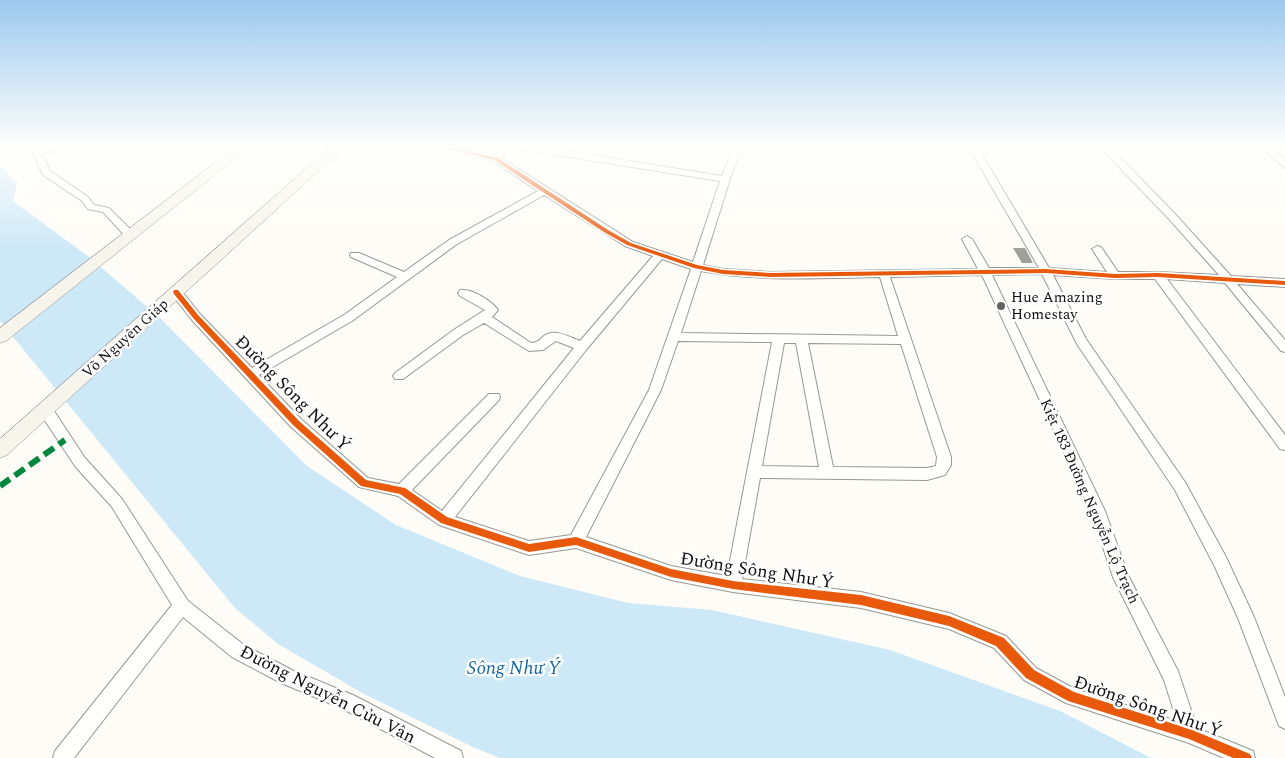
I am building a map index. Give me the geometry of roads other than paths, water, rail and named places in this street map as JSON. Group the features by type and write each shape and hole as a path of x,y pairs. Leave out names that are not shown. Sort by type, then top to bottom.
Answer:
{"street":[{"path":"59,181 85,199 91,207 106,210 124,240"},
{"path":"0,337 199,181"},
{"name":"Võ Nguyên Giáp","path":"0,450 301,181"},
{"path":"530,181 629,244 659,256 696,267 723,272 770,275 1046,271 1115,276 1158,275 1285,283"},
{"path":"576,541 655,390 724,181"},
{"path":"993,181 1046,271 1081,341 1180,486 1220,562 1246,617 1285,720"},
{"path":"1138,181 1169,212 1229,280 1285,348"},
{"path":"251,374 348,318 453,242 544,191"},
{"name":"Kiệt 183 Đường Nguyễn Lộ Trạch","path":"967,239 985,271 1098,511 1122,577 1172,677 1190,734"},
{"path":"1097,249 1115,276"},
{"path":"356,255 406,277"},
{"path":"444,520 582,347 659,256"},
{"path":"753,472 927,474 940,471 944,465 944,457 884,274"},
{"path":"1158,275 1285,444"},
{"path":"399,376 460,331 484,318 492,310 464,293"},
{"name":"Đường Sông Như Ý","path":"173,296 196,317 296,423 364,483 402,491 444,520 528,548 576,541 671,573 732,585 861,600 949,620 1000,642 1030,674 1072,697 1190,734 1246,758"},
{"path":"484,318 529,347 539,347 550,338 556,336 582,347"},
{"path":"674,336 906,340"},
{"path":"732,585 779,338"},
{"path":"801,338 827,473"},
{"path":"402,491 494,398"},
{"name":"Đường Nguyễn Cửu Vân","path":"51,404 80,462 117,503 182,606 238,650 288,678 347,701 454,758"},
{"path":"62,758 182,606"}],"water":[{"name":"Sông Như Ý","path":"0,181 15,181 17,183 13,201 89,257 160,318 307,466 396,525 520,576 628,603 712,610 890,650 1060,711 1151,758 500,758 475,748 364,694 278,644 235,608 0,321"}],"place":[{"name":"Hue Amazing Homestay","path":"1001,306"}]}
